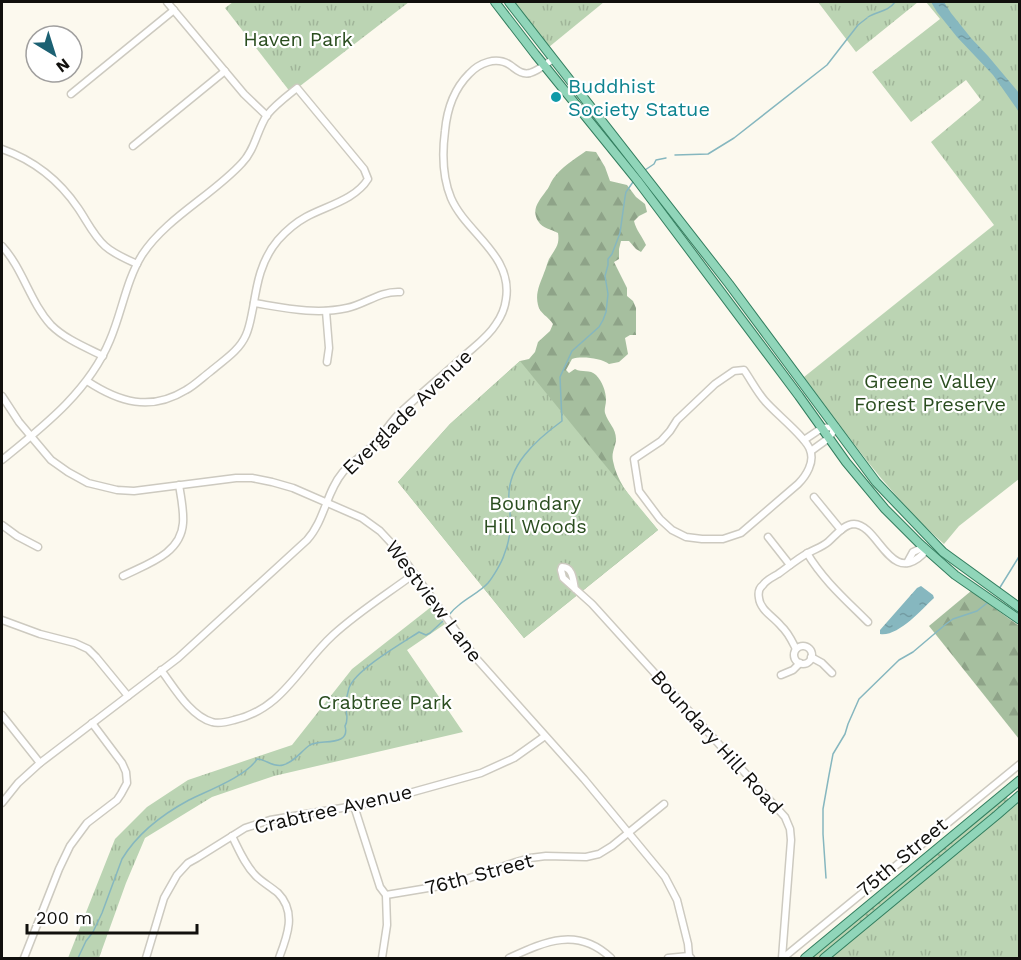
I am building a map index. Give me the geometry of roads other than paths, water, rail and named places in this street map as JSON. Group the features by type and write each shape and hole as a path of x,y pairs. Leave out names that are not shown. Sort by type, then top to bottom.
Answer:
{"main road":[{"path":"495,2 637,180 846,462 885,508 956,575 1020,620"},
{"path":"509,2 715,266 876,482 943,552 1020,608"},
{"name":"75th Street","path":"805,958 1020,780"},
{"name":"75th Street","path":"824,958 1020,795"}],"street":[{"path":"167,2 244,94 267,116"},
{"path":"71,94 174,10"},
{"name":"Everglade Avenue","path":"2,803 18,783 40,763 195,644 307,540 318,526 335,482 345,470 375,443 401,412 490,332 499,319 506,297 505,279 493,253 452,199 442,164 448,111 451,100 463,81 482,64 500,61 519,72 528,74 553,59"},
{"path":"133,146 225,71"},
{"path":"2,460 65,405 87,381 103,356 113,333 137,264 157,236 242,164 252,150 267,116 297,88 364,169 368,179 361,188 345,198 296,223 278,240 260,272 248,331 230,356 192,386 179,394 157,401 133,402 108,394 87,381"},
{"path":"2,149 48,174 72,198 94,234 104,245 137,264"},
{"path":"2,246 50,323 67,337 103,356"},
{"path":"254,303 289,309 326,311 357,305 389,292 400,292"},
{"path":"326,311 329,348 327,362"},
{"path":"744,370 765,401 804,440 811,451 806,476 798,484 741,533 723,539 686,537 672,530 660,519 639,491 634,459 661,441 677,420 715,384 734,371 744,370"},
{"name":"Westview Lane","path":"2,396 13,414 45,453 60,467 88,483 126,491 252,478 285,486 327,503 362,518 380,531 394,546 475,657 584,779 660,871 677,900 690,957"},
{"path":"804,440 822,428 836,427"},
{"path":"811,451 829,438 836,427"},
{"path":"123,576 162,557 172,549 177,541 183,525 179,485"},
{"path":"814,497 841,530"},
{"path":"800,663 795,657 796,649 782,626 759,602 758,595 762,585 807,553 823,546 849,524 861,525 894,559 907,563 914,552 924,547"},
{"path":"2,525 38,547"},
{"path":"768,537 790,565"},
{"path":"807,553 814,566 834,590 868,622"},
{"path":"161,670 199,717 214,723 242,718 275,700 333,635 414,574"},
{"name":"Boundary Hill Road","path":"575,589 585,596 636,651 785,817 790,829 791,840 783,958"},
{"path":"2,620 88,649 128,696"},
{"path":"781,675 800,663 808,662 811,657 811,651 807,647 801,646 796,649"},
{"path":"811,657 822,663 832,673"},
{"path":"2,715 40,763"},
{"path":"24,958 70,846 87,823 117,800 127,783 122,763 92,723"},
{"name":"Crabtree Avenue","path":"146,958 164,898 172,882 188,863 245,828 270,820 395,797 494,768 524,753 545,736"},
{"path":"783,958 1020,764"},
{"name":"76th Street","path":"386,895 452,884 530,858 593,856 607,850 664,804"},
{"path":"354,806 380,886 386,895 387,925 382,958"},
{"path":"232,836 243,860 252,871 279,894 287,908 289,927 279,958"},
{"path":"509,958 548,941 572,939 596,947 610,958"},
{"path":"668,958 690,957"}],"water":[{"path":"931,2 944,2 971,38 1019,93 1019,112 993,75 957,37"},
{"path":"921,586 934,598 902,627 887,634 880,634 880,630"}],"waterway":[{"path":"868,17 889,8 895,2"},
{"path":"675,155 708,154 734,138 827,65 858,25 867,18"},
{"path":"645,170 656,160 666,158"},
{"path":"449,615 485,586 497,569 507,548 510,535 509,488 512,476 533,445 562,421 560,377 572,351 599,327 606,312 608,294 605,276 608,259 620,233 626,192 633,182"},
{"path":"999,589 1020,555"},
{"path":"826,878 823,809 829,775 833,754 845,734 859,699 899,660 913,652 946,624 953,619 977,611 987,603"},
{"path":"78,958 102,913 122,859 143,833 160,818 179,806 236,777 257,759 283,765 310,745 339,740 346,733 347,695 353,681 369,665 391,650 419,632 426,635 430,633 443,621"}],"place":[{"name":"Buddhist Society Statue","path":"556,97"}],"park label":[{"name":"Haven Park","path":"298,39"},
{"name":"Greene Valley Forest Preserve","path":"930,392"},
{"name":"Boundary Hill Woods","path":"535,514"},
{"name":"Crabtree Park","path":"385,702"}]}
